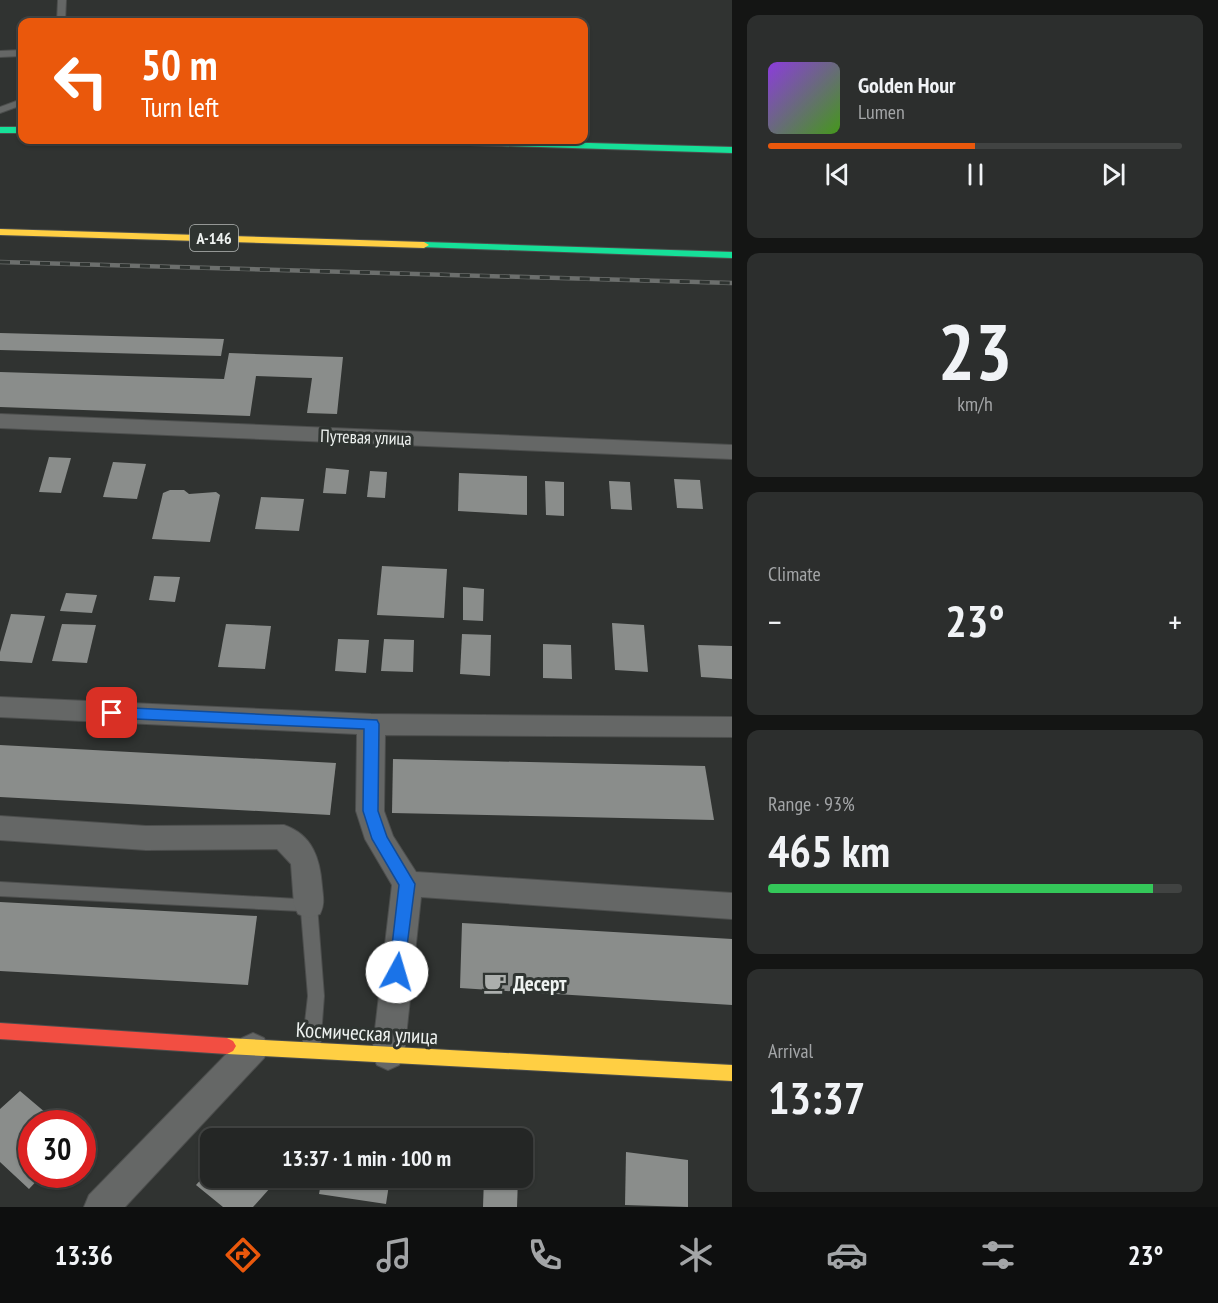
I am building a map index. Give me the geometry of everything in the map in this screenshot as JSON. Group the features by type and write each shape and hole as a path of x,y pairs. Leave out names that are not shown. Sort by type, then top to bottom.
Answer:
{"main road":[{"path":"0,129 18,130"},
{"path":"536,144 732,150"},
{"name":"А-146","path":"0,232 732,255"},
{"name":"Космическая улица","path":"0,1030 254,1048 732,1072"}],"street":[{"name":"Путевая улица","path":"0,421 732,452"},
{"path":"0,707 371,724 732,727"},
{"path":"371,724 370,811 380,839 407,884 388,1055"},
{"path":"0,828 146,838 284,837 305,860 309,905"},
{"path":"407,884 732,906"},
{"path":"101,1207 254,1048"}],"lane":[{"path":"61,18 62,0"},
{"path":"0,54 18,53"},
{"path":"0,110 18,103"},
{"path":"0,889 309,905 316,996 311,1051"}],"building":[{"path":"0,333 224,339 221,356 0,350"},
{"path":"229,353 343,357 337,414 307,413 312,378 256,376 250,416 0,407 0,372 224,379"},
{"path":"49,457 71,458 61,493 39,492"},
{"path":"113,462 146,464 137,499 103,497"},
{"path":"326,468 349,470 346,494 323,493"},
{"path":"370,471 387,472 385,498 367,497"},
{"path":"459,473 527,476 527,515 458,511"},
{"path":"674,479 700,480 703,509 677,508"},
{"path":"545,481 564,482 564,516 546,515"},
{"path":"609,481 630,482 632,510 611,509"},
{"path":"170,490 184,490 189,494 216,492 220,495 210,542 152,539 163,493"},
{"path":"261,497 304,499 299,531 255,529"},
{"path":"382,566 447,569 444,618 377,615"},
{"path":"154,576 180,577 175,602 149,600"},
{"path":"463,587 484,589 483,621 463,620"},
{"path":"66,593 97,595 92,613 60,611"},
{"path":"11,614 45,616 32,663 0,661 0,652"},
{"path":"612,623 644,625 648,672 615,670"},
{"path":"62,624 96,625 87,663 52,661"},
{"path":"226,624 271,626 265,669 218,667"},
{"path":"462,634 491,635 490,676 460,674"},
{"path":"338,639 369,640 366,673 335,671"},
{"path":"384,639 414,640 413,672 381,671"},
{"path":"543,644 571,645 572,679 543,678"},
{"path":"698,645 732,646 732,679 701,677"},
{"path":"0,745 336,763 330,815 0,797"},
{"path":"393,759 705,766 714,820 392,813"},
{"path":"0,902 257,916 248,985 0,971"},
{"path":"462,923 732,939 732,1005 460,988"},
{"path":"20,1091 42,1110 18,1110 18,1179 0,1162 0,1109"},
{"path":"626,1152 688,1160 688,1207 625,1205"},
{"path":"200,1180 200,1188 270,1188 253,1207 223,1207 196,1185"},
{"path":"320,1188 388,1188 386,1204 319,1194"},
{"path":"484,1188 518,1188 517,1207 483,1207"}],"railway":[{"path":"0,262 732,283"}],"traffic: fast":[{"path":"0,130 18,130"},
{"path":"537,144 732,150"},
{"path":"424,245 732,255"}],"traffic: slow":[{"path":"0,232 424,245"},
{"path":"227,1046 732,1073"}],"traffic: jam":[{"path":"0,1031 227,1046"}],"place":[{"name":"Десерт","path":"495,983"}],"route":[{"path":"112,713 371,724 370,811 380,839 407,884 397,972"}]}
